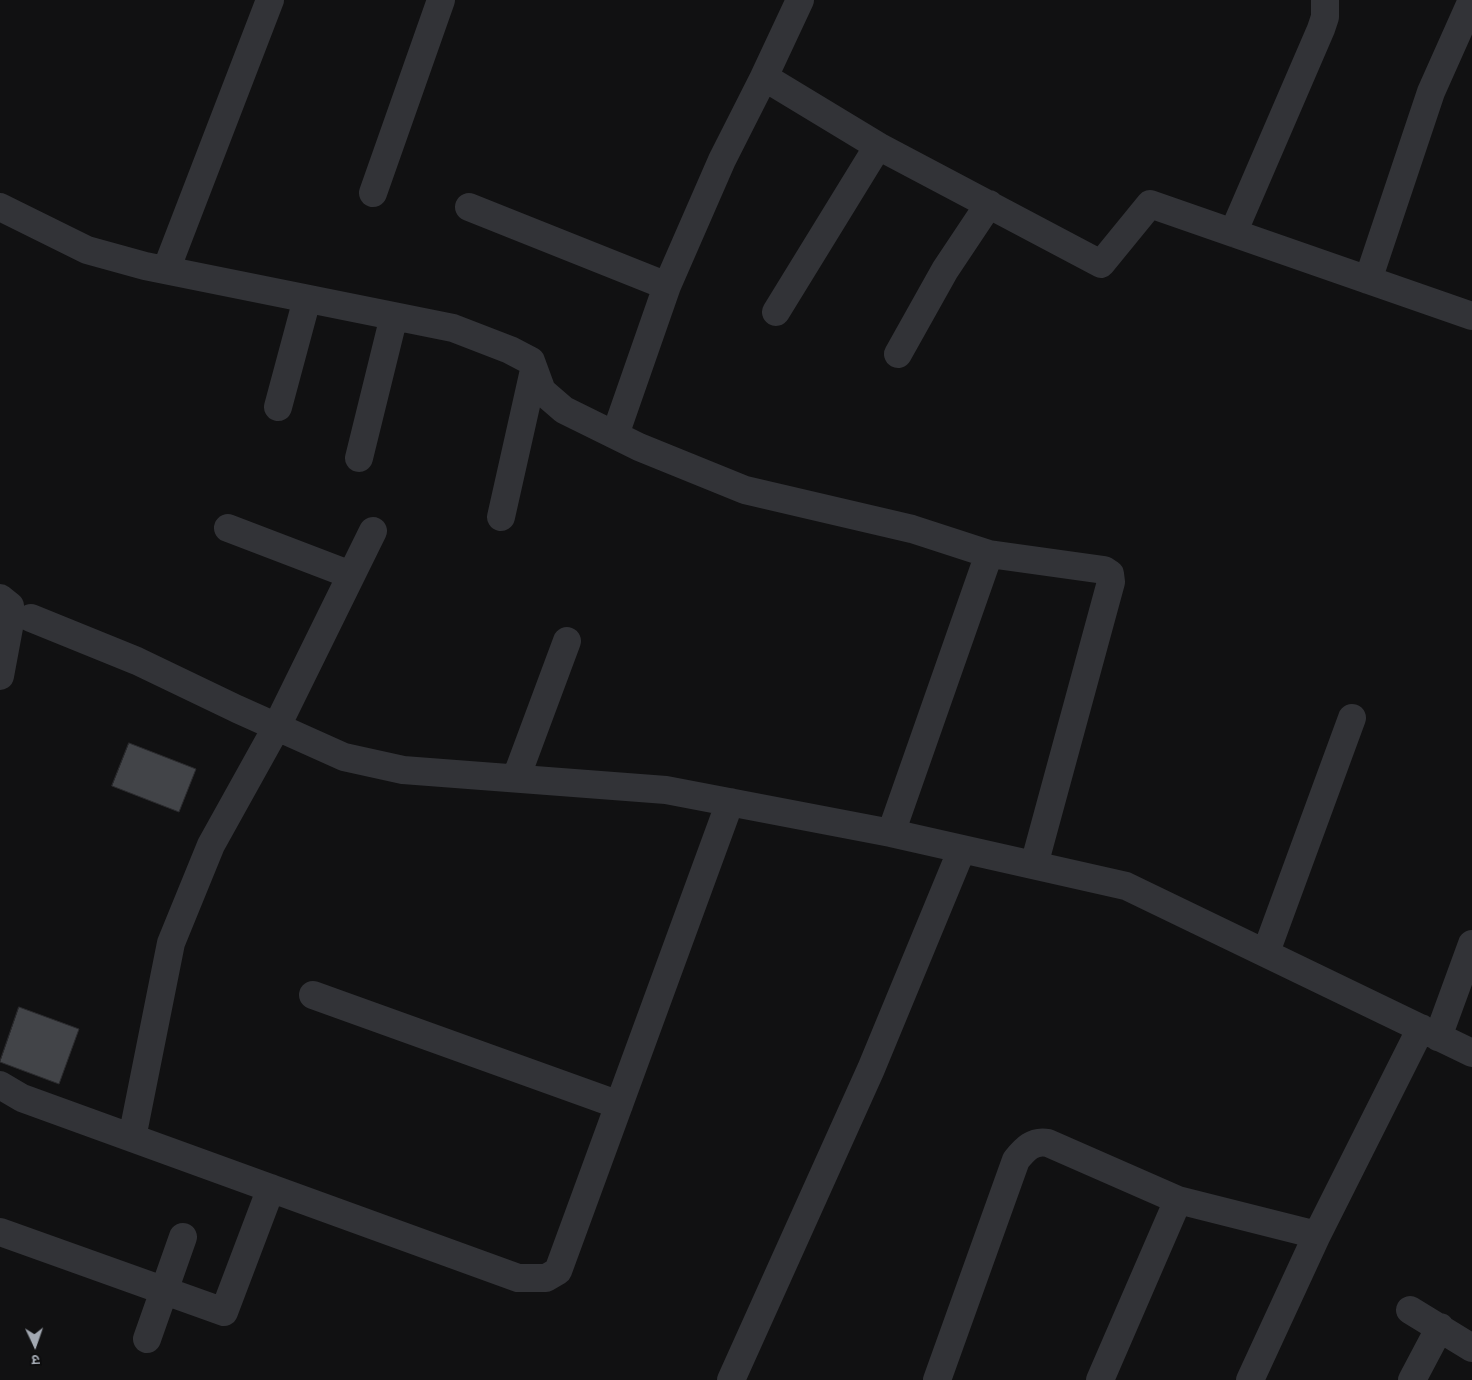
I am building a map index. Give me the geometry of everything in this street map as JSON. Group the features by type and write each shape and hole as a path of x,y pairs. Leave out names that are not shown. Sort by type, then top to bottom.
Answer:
{"street":[{"path":"166,270 270,0"},
{"path":"373,193 441,0"},
{"path":"615,435 667,286 722,160 800,0"},
{"path":"1233,233 1321,29 1325,17 1325,0"},
{"path":"1368,280 1431,92 1472,0"},
{"path":"764,77 878,146 1101,264 1150,204 1472,316"},
{"path":"776,312 878,146"},
{"path":"898,354 945,270 989,204"},
{"path":"0,207 87,250 166,270 461,331 510,350 531,361 542,391 564,410 615,435 745,490 912,529 989,554 1104,570 1110,574 1110,582 1034,865"},
{"path":"469,207 667,286"},
{"path":"278,407 307,299"},
{"path":"359,458 394,316"},
{"path":"501,517 534,370"},
{"path":"228,528 351,575"},
{"path":"132,1138 171,944 211,845 276,728 373,531"},
{"path":"891,833 989,554"},
{"path":"0,598 10,606 11,617 0,676"},
{"path":"31,618 137,661 276,728 344,757 403,770 666,790 891,833 1126,886 1472,1053"},
{"path":"516,778 566,641"},
{"path":"1266,952 1352,718"},
{"path":"0,1085 22,1098 518,1278 546,1278 558,1271 730,802"},
{"path":"731,1380 871,1069 962,849"},
{"path":"1250,1380 1318,1235 1429,1032 1472,944"},
{"path":"313,995 619,1106"},
{"path":"937,1380 1016,1160 1032,1144 1048,1143 1178,1200 1318,1235"},
{"path":"0,1232 224,1312 271,1188"},
{"path":"1100,1380 1178,1200"},
{"path":"147,1339 183,1237"},
{"path":"1410,1310 1472,1348"},
{"path":"1412,1380 1440,1327"}],"building":[{"path":"129,743 196,769 179,812 112,786"},
{"path":"19,1007 79,1029 59,1084 0,1062"}]}
